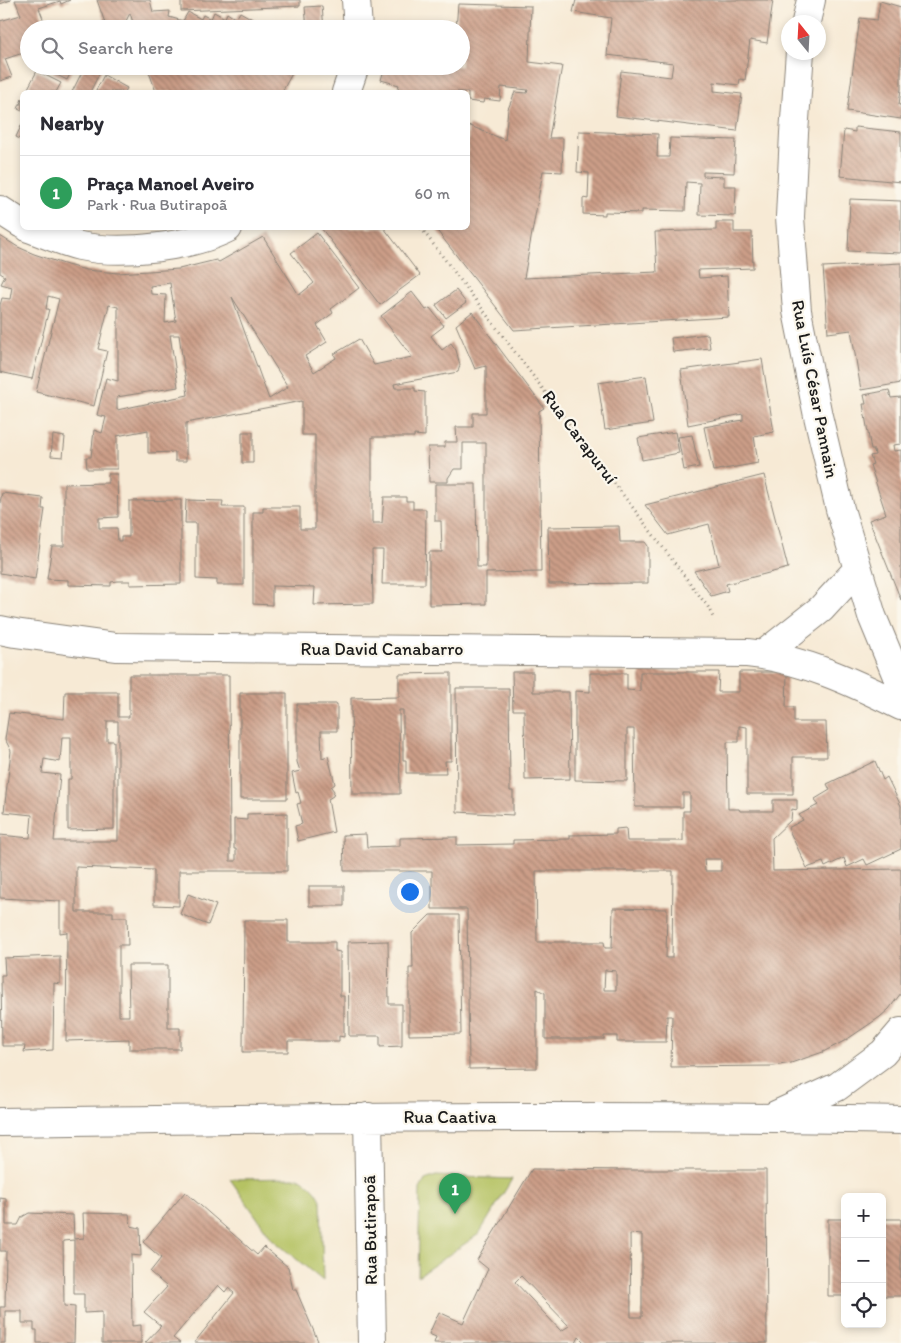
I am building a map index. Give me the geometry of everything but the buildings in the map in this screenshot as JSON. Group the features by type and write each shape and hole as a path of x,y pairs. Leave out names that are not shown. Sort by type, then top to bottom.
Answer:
{"street":[{"path":"356,0 357,20"},
{"path":"808,15 811,0"},
{"name":"Rua Luís César Pannain","path":"799,60 790,217 797,311 818,416 840,509 872,616 901,686"},
{"path":"347,90 352,75"},
{"path":"0,210 20,223"},
{"path":"35,230 80,246 122,250 163,247 216,234 224,230"},
{"path":"764,654 821,609 857,570"},
{"name":"Rua David Canabarro","path":"0,630 15,634 116,647 731,651 764,654 837,676 901,706"},
{"path":"770,1118 837,1087 883,1052 901,1032"},
{"name":"Rua Caativa","path":"0,1122 368,1117 901,1120"},
{"name":"Rua Butirapoã","path":"368,1117 372,1343"}],"path":[{"name":"Rua Carapuruí","path":"423,230 708,607 731,651"}],"green space":[{"path":"436,1176 512,1179 479,1234 418,1276 420,1189 425,1180"},
{"path":"298,1178 311,1186 321,1200 323,1281 272,1239 230,1179"}],"place":[{"name":"Praça Manoel Aveiro","path":"455,1214"}]}
